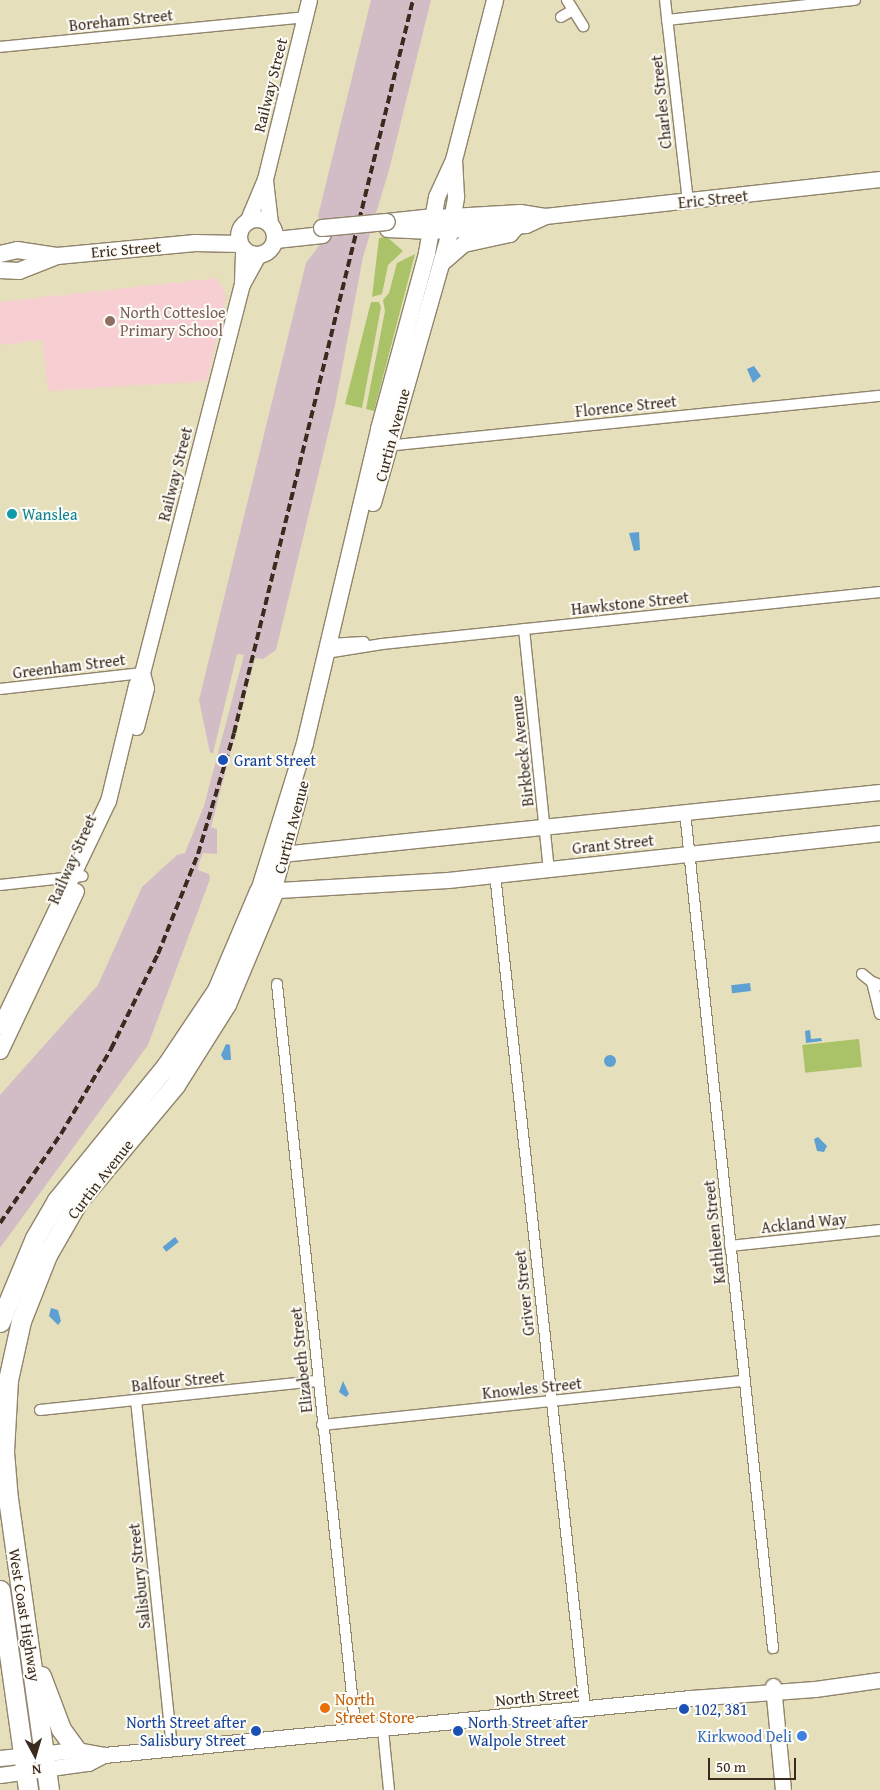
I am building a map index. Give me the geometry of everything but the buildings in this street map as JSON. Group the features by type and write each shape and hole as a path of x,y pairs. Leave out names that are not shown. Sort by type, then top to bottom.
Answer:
{"highway":[{"name":"Curtin Avenue","path":"2,1315 35,1238 57,1200 166,1066 217,990 266,892"},
{"name":"Curtin Avenue","path":"4,1387 21,1321 47,1256 78,1202 175,1085 226,1004 266,892"},
{"name":"West Coast Highway","path":"4,1387 4,1451 8,1500 32,1657 49,1790"},
{"name":"West Coast Highway","path":"0,1590 28,1790"},
{"path":"32,1657 49,1692 61,1728 76,1750"}],"main road":[{"name":"Curtin Avenue","path":"266,892 277,855 304,743 332,648 382,446 438,197 454,160 495,0"},
{"name":"Curtin Avenue","path":"382,446 440,265 451,224 456,197 454,160"},
{"name":"Eric Street","path":"0,254 17,250 57,256 242,237 258,218 274,232 322,232 387,225 432,224"},
{"path":"440,265 464,244 510,234 517,226"},
{"path":"242,237 258,256 271,249 274,232"},
{"name":"Eric Street","path":"0,270 18,271 57,256"}],"street":[{"name":"Railway Street","path":"0,1051 4,1025 118,799 146,688 142,672 242,284 242,237 265,179 309,0"},
{"path":"567,0 583,26"},
{"name":"Charles Street","path":"665,0 688,202"},
{"path":"667,20 855,0"},
{"path":"561,17 573,10"},
{"name":"Boreham Street","path":"0,47 305,17"},
{"name":"Railway Street","path":"265,179 274,232"},
{"name":"Eric Street","path":"432,224 517,226 546,216 688,202 880,179"},
{"name":"Eric Street","path":"451,224 520,212 546,216"},
{"name":"Railway Street","path":"242,284 258,256"},
{"name":"Florence Street","path":"382,446 880,396"},
{"name":"Hawkstone Street","path":"332,648 880,592"},
{"name":"Birkbeck Avenue","path":"524,629 549,869"},
{"name":"Greenham Street","path":"0,689 142,672"},
{"name":"Grant Street","path":"277,855 545,825 880,792"},
{"name":"Kathleen Street","path":"684,812 773,1648"},
{"name":"Grant Street","path":"266,892 549,869 880,832"},
{"name":"Griver Street","path":"495,874 585,1708"},
{"path":"0,885 77,877"},
{"path":"862,974 876,984 880,1014"},
{"name":"Elizabeth Street","path":"277,984 322,1425 356,1733"},
{"name":"Ackland Way","path":"730,1246 880,1230"},
{"name":"Balfour Street","path":"40,1410 318,1381"},
{"name":"Knowles Street","path":"322,1425 744,1382"},
{"name":"Salisbury Street","path":"136,1400 172,1750"},
{"name":"North Street","path":"46,1760 88,1763 104,1756 356,1733 768,1690 816,1681 850,1683 880,1680"},
{"path":"768,1690 774,1790"},
{"path":"768,1690 783,1790"},
{"path":"383,1730 389,1790"},
{"path":"0,1775 25,1763 46,1760 76,1750 104,1756"},
{"path":"0,1758 25,1763"}],"shaded area":[{"path":"371,0 431,0 389,170 363,257 335,405 276,650 263,659 255,658 211,827 217,829 217,854 203,853 199,863 198,870 209,874 210,879 148,1045 0,1248 0,1095 98,985 142,887 177,855 185,853 204,806 244,655 237,654 213,753 210,753 199,700 306,263 321,243 322,225 318,216"},
{"name":"North Cottesloe Primary School","path":"218,278 226,297 207,381 48,391 42,340 0,345 0,302"}],"green space":[{"path":"387,237 403,251 388,265 382,294 372,297 379,238"},
{"path":"415,254 374,411 366,409 385,311 383,300 389,293 397,263"},
{"path":"371,302 379,302 381,307 362,408 345,404"},
{"path":"859,1039 862,1067 805,1073 802,1045"}],"water":[{"path":"754,366 761,376 753,383 747,369"},
{"path":"639,532 640,550 634,551 629,533"},
{"path":"750,983 751,991 732,993 731,985"},
{"path":"810,1030 811,1039 821,1038 822,1041 806,1043 805,1031"},
{"path":"226,1044 230,1045 231,1060 224,1060 221,1055"},
{"path":"608,1055 612,1055 616,1061 612,1067 608,1067 604,1063 604,1059"},
{"path":"818,1137 827,1146 824,1152 817,1151 814,1139"},
{"path":"175,1237 179,1242 166,1252 163,1247"},
{"path":"51,1308 58,1310 61,1321 58,1325 49,1316"},
{"path":"343,1381 349,1394 346,1397 339,1392"}],"railway":[{"path":"0,1223 61,1134 111,1049 158,954 198,854 234,733 413,0"}],"place":[{"name":"North Cottesloe Primary School","path":"110,321"},
{"name":"Wanslea","path":"12,514"},
{"name":"Grant Street","path":"223,760"},
{"name":"North Street Store","path":"325,1708"},
{"name":"102, 381","path":"684,1709"},
{"name":"North Street after Salisbury Street","path":"256,1731"},
{"name":"North Street after Walpole Street","path":"458,1731"},
{"name":"Kirkwood Deli","path":"802,1736"}]}
